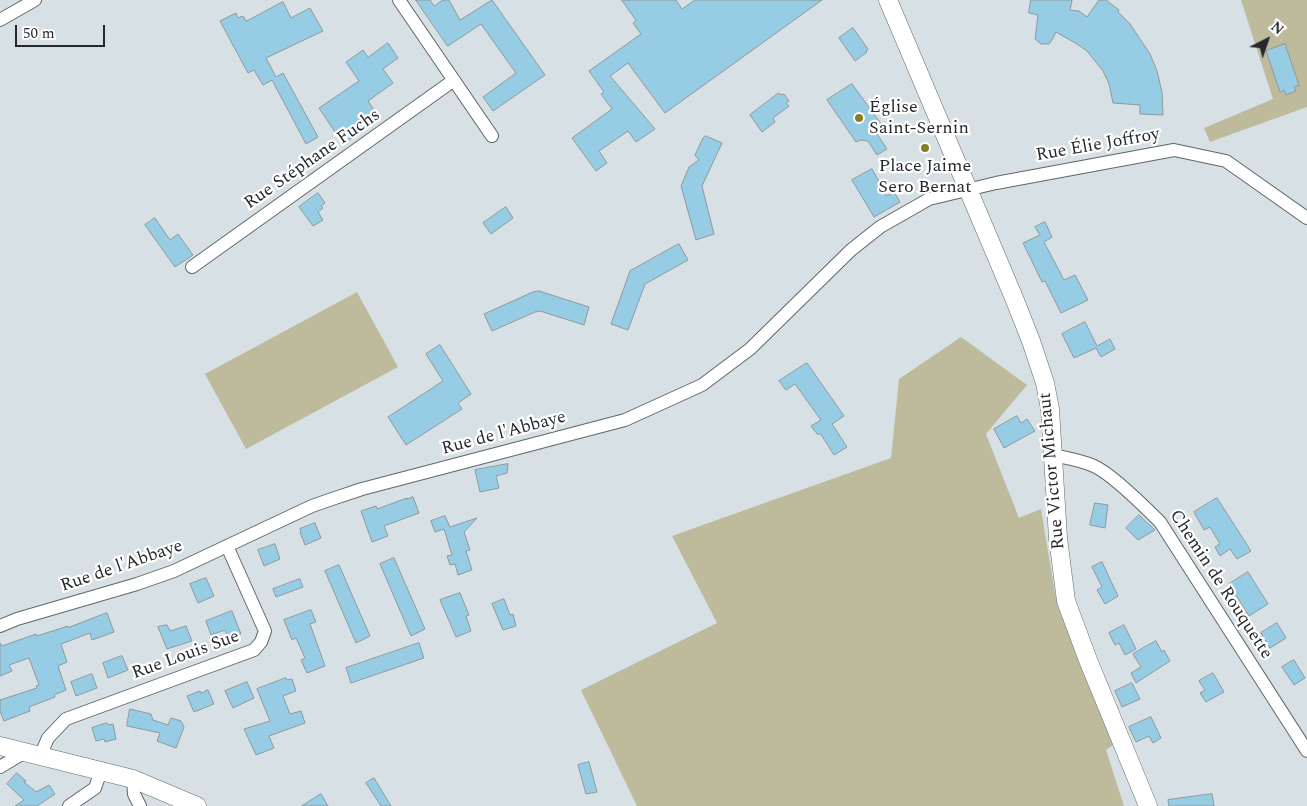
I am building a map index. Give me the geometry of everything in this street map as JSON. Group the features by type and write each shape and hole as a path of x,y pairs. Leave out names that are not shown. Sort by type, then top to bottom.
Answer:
{"street":[{"path":"0,20 35,0"},
{"path":"399,0 492,136"},
{"name":"Rue Victor Michaut","path":"888,0 1014,298 1045,383 1050,409 1058,538 1066,601 1148,806"},
{"name":"Rue Stéphane Fuchs","path":"192,267 454,80"},
{"name":"Rue Élie Joffroy","path":"968,190 996,183 1174,150 1226,161 1307,218"},
{"name":"Rue de l'Abbaye","path":"0,626 17,619 174,572 312,506 362,489 625,420 702,385 750,349 851,250 880,227 929,199 968,190"},
{"name":"Chemin de Rouquette","path":"1052,455 1082,461 1097,467 1147,508 1160,522 1307,752"},
{"name":"Rue Louis Sue","path":"32,754 66,719 254,650 261,642 265,631 227,546"},
{"path":"0,746 133,779 197,806"},
{"path":"0,768 32,754"},
{"path":"69,806 95,788 100,771"},
{"path":"133,779 134,794 140,806"}],"shaded area":[{"path":"1241,0 1307,0 1307,107 1210,142 1204,128 1273,99"},
{"path":"357,292 398,367 246,449 205,374"},
{"path":"961,337 1027,385 986,434 1019,518 1041,509 1056,599 1113,745 1106,750 1124,806 637,806 581,690 717,623 672,536 891,458 899,379"}],"building":[{"path":"416,0 430,0 434,6 443,0 449,0 460,20 492,0 545,75 493,111 483,97 516,73 481,24 448,46"},
{"path":"622,0 676,0 682,9 695,0 822,0 665,113 628,63 610,76 655,129 636,142 628,131 599,151 607,163 596,171 572,138 612,109 601,94 604,92 589,71 641,34 633,23 636,21"},
{"path":"1031,0 1072,0 1070,10 1079,11 1087,17 1099,0 1106,0 1119,10 1118,12 1130,24 1150,54 1157,71 1162,92 1163,115 1140,114 1140,105 1113,103 1109,84 1103,71 1087,51 1077,44 1056,32 1049,44 1041,44 1035,39 1038,15 1029,13"},
{"path":"283,2 291,18 310,8 323,31 266,58 276,77 283,73 318,137 306,144 272,80 263,85 254,70 248,73 220,21 236,13 238,18 243,16 246,21"},
{"path":"853,28 868,49 867,52 855,61 839,38"},
{"path":"388,43 398,58 383,69 393,83 368,101 380,119 343,144 319,108 359,81 346,62 363,50 368,57"},
{"path":"1285,44 1299,85 1294,87 1296,91 1286,95 1284,90 1280,92 1266,51"},
{"name":"Église Saint-Sernin","path":"852,84 885,129 877,134 887,149 877,155 868,141 860,140 856,142 827,100"},
{"path":"779,93 781,95 784,94 789,101 786,103 789,106 773,118 775,122 762,132 750,115"},
{"path":"706,136 722,143 702,186 714,234 696,240 681,186 689,167 699,160 695,155 703,138"},
{"path":"872,169 887,196 894,192 900,202 874,217 852,180"},
{"path":"318,193 325,203 318,212 323,220 313,226 299,207"},
{"path":"506,207 513,218 491,234 483,223"},
{"path":"155,218 170,240 178,234 193,255 175,267 145,225"},
{"path":"1045,222 1052,237 1044,242 1064,280 1075,275 1088,300 1061,313 1045,281 1042,282 1023,243 1040,235 1035,227"},
{"path":"679,244 688,260 645,284 628,330 611,324 630,271"},
{"path":"539,291 589,307 584,325 540,311 492,331 484,314"},
{"path":"1085,322 1097,346 1110,339 1115,349 1101,357 1096,348 1074,358 1062,334"},
{"path":"440,345 471,394 458,403 462,409 406,445 388,417 443,381 426,354"},
{"path":"807,363 844,416 832,424 847,447 834,455 820,433 818,435 811,426 821,420 795,384 786,390 779,381"},
{"path":"1017,416 1021,423 1027,419 1035,431 1004,448 994,429"},
{"path":"508,464 507,473 496,476 499,488 480,492 475,470"},
{"path":"413,497 419,513 384,526 388,536 372,542 361,511 376,506 377,509"},
{"path":"1217,498 1251,551 1237,559 1230,549 1220,556 1215,547 1220,544 1210,527 1204,530 1194,512"},
{"path":"1095,503 1108,505 1105,528 1090,525"},
{"path":"1139,515 1155,530 1138,540 1126,528"},
{"path":"445,516 450,527 477,518 464,532 470,550 466,551 472,570 458,575 455,564 450,565 447,556 452,555 444,529 435,532 431,521"},
{"path":"315,523 321,538 305,545 300,529"},
{"path":"275,544 280,559 264,566 258,550"},
{"path":"394,558 425,629 411,636 380,564"},
{"path":"1102,562 1118,596 1105,604 1097,590 1102,587 1092,567"},
{"path":"339,565 370,636 356,643 325,571"},
{"path":"1248,572 1268,604 1249,616 1229,584"},
{"path":"206,578 214,596 198,603 190,584"},
{"path":"300,579 303,587 276,597 273,589"},
{"path":"460,593 469,615 466,616 471,631 456,637 440,600"},
{"path":"504,599 510,615 513,614 516,626 503,630 492,604"},
{"path":"311,610 316,622 310,624 325,666 307,673 301,660 305,658 296,638 292,640 284,620"},
{"path":"232,611 241,634 228,638 225,630 211,635 206,621"},
{"path":"107,613 114,632 92,640 90,633 61,644 67,662 58,666 66,690 54,695 55,697 29,707 30,711 4,721 0,711 0,700 37,688 36,686 39,685 29,658 9,665 12,671 0,676 0,643 2,646 36,634 37,636 69,627"},
{"path":"1277,623 1286,638 1270,648 1261,633"},
{"path":"167,625 170,631 186,626 192,641 167,649 158,627"},
{"path":"1124,625 1136,649 1125,655 1119,643 1115,645 1109,633"},
{"path":"1156,641 1170,661 1136,683 1131,673 1141,667 1133,654"},
{"path":"419,643 424,658 351,683 346,668"},
{"path":"122,656 128,670 108,678 103,663"},
{"path":"1294,660 1305,678 1294,685 1282,667"},
{"path":"1213,673 1224,692 1206,702 1200,693 1205,690 1199,681"},
{"path":"92,674 97,688 76,696 71,682"},
{"path":"286,678 287,680 292,679 296,691 283,696 290,714 301,711 305,723 269,736 274,748 256,755 244,729 270,721 257,689"},
{"path":"247,682 254,698 233,708 225,691"},
{"path":"1132,683 1140,699 1122,707 1115,691"},
{"path":"208,690 214,704 194,712 187,696"},
{"path":"130,709 151,714 153,720 168,725 171,718 181,721 184,727 176,748 157,741 160,733 127,726"},
{"path":"1151,717 1161,738 1153,743 1149,736 1136,742 1129,727"},
{"path":"107,723 108,725 113,724 116,739 105,742 104,739 96,741 92,728"},
{"path":"589,762 597,792 586,794 578,765"},
{"path":"17,773 36,792 49,785 55,794 37,806 15,806 24,800 7,784"},
{"path":"374,778 391,806 381,806 366,783"},
{"path":"321,794 328,806 302,806"},
{"path":"1212,794 1214,806 1169,806 1168,800"}],"place":[{"name":"Église Saint-Sernin","path":"859,118"},
{"name":"Place Jaime Sero Bernat","path":"925,148"}]}
